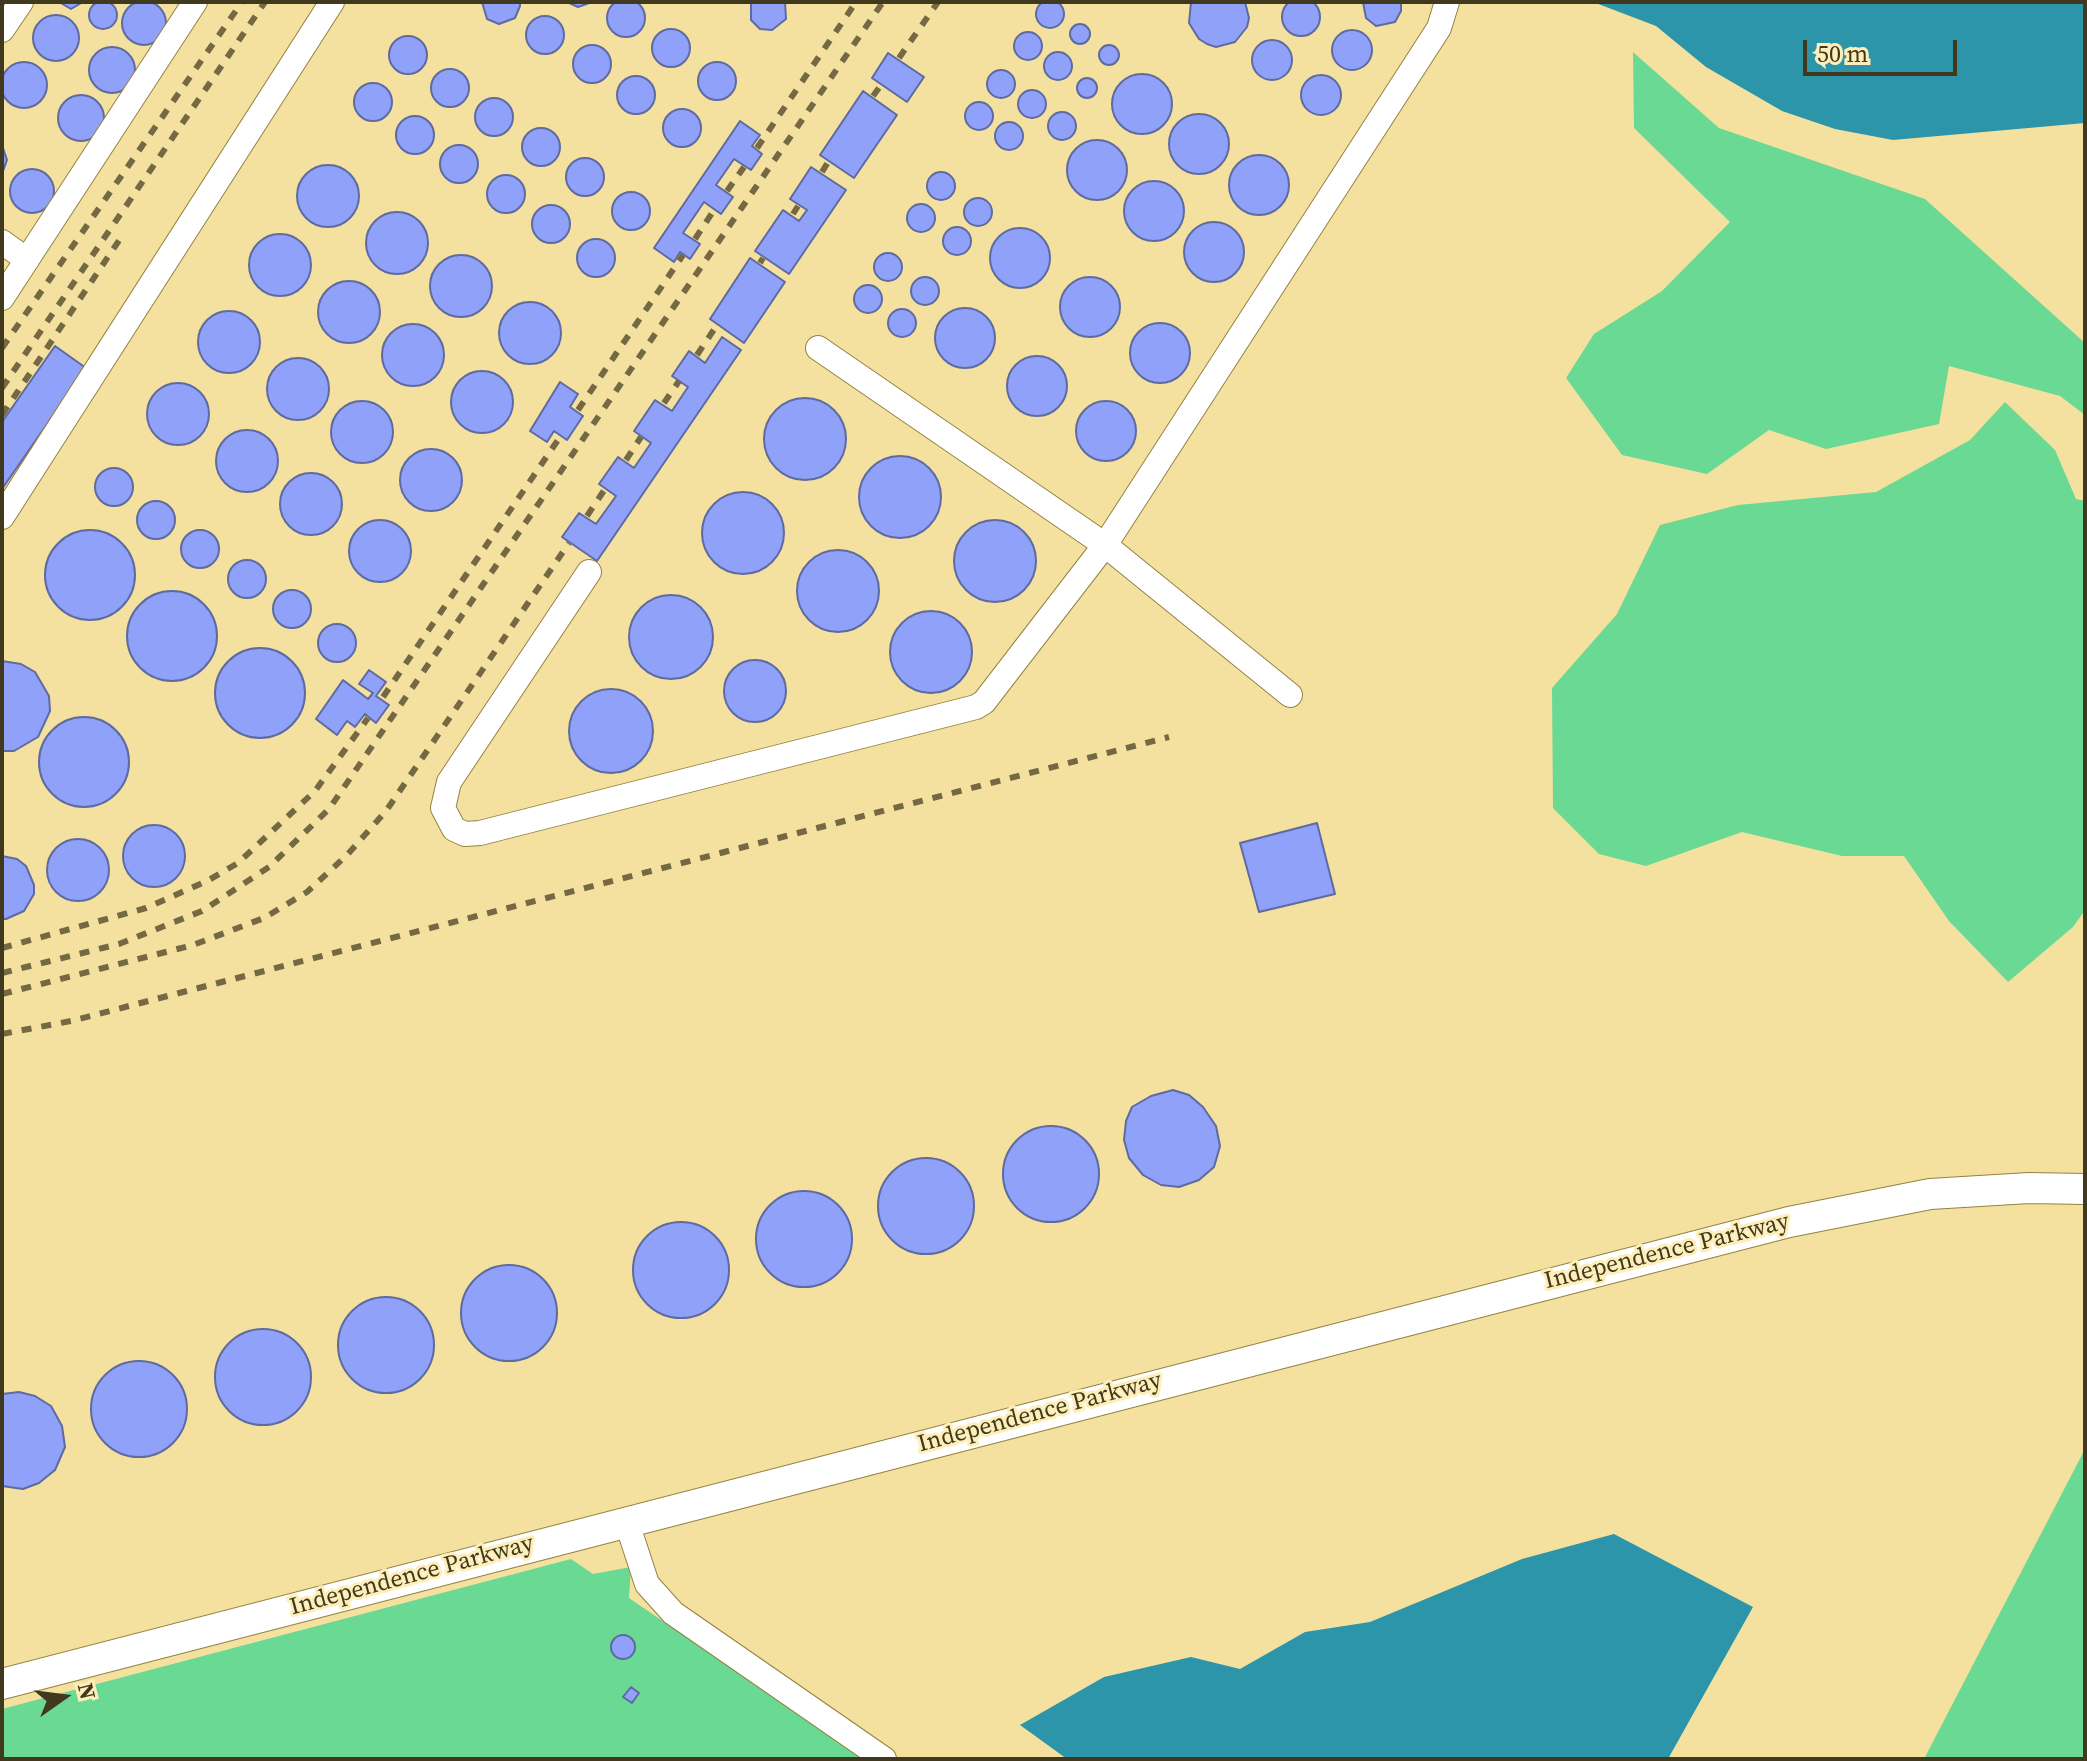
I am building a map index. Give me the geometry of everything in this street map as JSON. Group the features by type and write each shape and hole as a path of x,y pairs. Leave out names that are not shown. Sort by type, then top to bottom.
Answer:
{"main road":[{"name":"Independence Parkway","path":"2,1684 1604,1267 1848,1208 1973,1191 2085,1189"}],"street":[{"path":"2,30 21,2"},
{"path":"2,298 195,2"},
{"path":"2,517 332,2"},
{"path":"589,572 449,782 443,808 454,829 465,834 480,833 976,707 984,702 1105,545 1439,28 1447,2"},
{"path":"2,242 27,260"},
{"path":"818,348 1105,545 1290,695"},
{"path":"626,1520 647,1584 673,1613 884,1759"}],"green space":[{"path":"1633,52 1719,128 1925,199 2085,343 2085,415 2060,396 1949,366 1939,424 1826,449 1769,430 1707,474 1622,455 1566,378 1594,334 1662,291 1730,222 1634,128"},
{"path":"2005,402 2055,450 2076,499 2085,501 2085,910 2073,927 2008,982 1949,921 1904,856 1842,856 1742,832 1646,866 1599,854 1553,808 1552,688 1617,614 1660,525 1738,505 1876,492 1970,440"},
{"path":"2085,1449 2085,1759 1924,1759"},
{"path":"571,1559 593,1574 631,1567 629,1598 865,1759 2,1759 2,1709"}],"water":[{"path":"1593,2 2085,2 2085,123 1893,140 1835,129 1782,111 1706,67 1656,26"},
{"path":"1614,1534 1753,1607 1668,1759 1067,1759 1020,1725 1104,1677 1191,1657 1240,1669 1305,1632 1370,1622 1522,1559"}],"building":[{"path":"1301,-2 1314,4 1320,17 1314,30 1301,36 1288,30 1282,17 1288,4"},
{"path":"626,-1 639,5 645,18 639,31 626,37 613,31 607,18 613,5"},
{"path":"1050,0 1060,4 1064,14 1060,24 1050,28 1040,24 1036,14 1040,4"},
{"path":"103,1 113,5 117,15 113,25 103,29 93,25 89,15 93,5"},
{"path":"144,1 160,7 166,23 160,39 144,45 128,39 122,23 128,7"},
{"path":"59,2 83,2 71,9"},
{"path":"482,2 520,2 520,6 515,18 499,24 487,19"},
{"path":"567,2 592,2 578,7"},
{"path":"751,2 785,2 786,19 772,30 760,29 751,20"},
{"path":"1191,2 1245,2 1249,18 1247,27 1235,42 1216,47 1207,44 1199,39 1189,23"},
{"path":"1363,2 1401,2 1401,11 1395,22 1376,26 1366,18"},
{"path":"56,15 72,22 79,38 72,54 56,61 40,54 33,38 40,22"},
{"path":"545,16 559,21 564,35 559,49 545,54 531,49 526,35 531,21"},
{"path":"1076,24 1084,24 1090,34 1084,44 1076,44 1070,38 1070,30"},
{"path":"671,29 685,34 690,48 685,62 671,67 657,62 652,48 657,34"},
{"path":"1352,30 1366,36 1372,50 1366,64 1352,70 1338,64 1332,50 1338,36"},
{"path":"1028,32 1038,36 1042,46 1038,56 1028,60 1018,56 1014,46 1018,36"},
{"path":"408,36 422,41 427,55 422,69 408,74 394,69 389,55 394,41"},
{"path":"1272,40 1286,46 1292,60 1286,74 1272,80 1258,74 1252,60 1258,46"},
{"path":"592,45 606,50 611,64 606,78 592,83 578,78 573,64 578,50"},
{"path":"1105,45 1113,45 1119,55 1113,65 1105,65 1099,59 1099,51"},
{"path":"112,47 128,54 135,70 128,86 112,93 96,86 89,70 96,54"},
{"path":"1058,52 1068,56 1072,66 1068,76 1058,80 1048,76 1044,66 1048,56"},
{"path":"888,53 924,77 907,102 872,78"},
{"path":"24,62 40,69 47,85 40,101 24,108 8,101 1,85 8,69"},
{"path":"717,62 731,67 736,81 731,95 717,100 703,95 698,81 703,67"},
{"path":"450,69 464,74 469,88 464,102 450,107 436,102 431,88 436,74"},
{"path":"1001,70 1011,74 1015,84 1011,94 1001,98 991,94 987,84 991,74"},
{"path":"1142,74 1164,82 1172,104 1164,126 1142,134 1120,126 1112,104 1120,82"},
{"path":"1321,75 1335,81 1341,95 1335,109 1321,115 1307,109 1301,95 1307,81"},
{"path":"636,76 650,81 655,95 650,109 636,114 622,109 617,95 622,81"},
{"path":"1083,78 1091,78 1097,88 1091,98 1083,98 1077,92 1077,84"},
{"path":"373,83 387,88 392,102 387,116 373,121 359,116 354,102 359,88"},
{"path":"1032,90 1042,94 1046,104 1042,114 1032,118 1022,114 1018,104 1022,94"},
{"path":"863,91 897,115 854,178 820,155"},
{"path":"81,95 97,102 104,118 97,134 81,141 65,134 58,118 65,102"},
{"path":"494,98 508,103 513,117 508,131 494,136 480,131 475,117 480,103"},
{"path":"979,102 989,106 993,116 989,126 979,130 969,126 965,116 969,106"},
{"path":"682,109 696,114 701,128 696,142 682,147 668,142 663,128 668,114"},
{"path":"1062,112 1072,116 1076,126 1072,136 1062,140 1052,136 1048,126 1052,116"},
{"path":"1199,114 1211,116 1220,123 1227,132 1227,156 1220,165 1211,172 1199,174 1187,172 1178,165 1171,156 1169,144 1171,132 1178,123 1187,116"},
{"path":"415,116 429,121 434,135 429,149 415,154 401,149 396,135 401,121"},
{"path":"740,121 760,135 752,146 762,154 751,170 734,159 716,185 733,197 721,214 704,202 683,233 700,244 690,259 680,252 674,262 654,248"},
{"path":"1009,122 1019,126 1023,136 1019,146 1009,150 999,146 995,136 999,126"},
{"path":"541,128 555,133 560,147 555,161 541,166 527,161 522,147 527,133"},
{"path":"1097,140 1109,142 1118,149 1125,158 1125,182 1118,191 1109,198 1097,200 1085,198 1076,191 1069,182 1067,170 1069,158 1076,149 1085,142"},
{"path":"2,145 7,160 2,174"},
{"path":"459,145 473,150 478,164 473,178 459,183 445,178 440,164 445,150"},
{"path":"1259,155 1271,157 1280,164 1287,173 1287,197 1280,206 1271,213 1259,215 1247,213 1238,206 1231,197 1229,185 1231,173 1238,164 1247,157"},
{"path":"585,158 599,163 604,177 599,191 585,196 571,191 566,177 571,163"},
{"path":"322,165 334,165 350,174 357,184 357,208 350,218 334,227 322,227 302,213 297,202 297,190 311,170"},
{"path":"811,167 846,190 789,274 755,251 783,210 799,221 807,210 790,199"},
{"path":"32,169 48,175 54,191 48,207 32,213 16,207 10,191 16,175"},
{"path":"941,172 951,176 955,186 951,196 941,200 931,196 927,186 931,176"},
{"path":"506,175 520,180 525,194 520,208 506,213 492,208 487,194 492,180"},
{"path":"1154,181 1166,183 1175,190 1182,199 1182,223 1175,232 1166,239 1154,241 1142,239 1133,232 1126,223 1124,211 1126,199 1133,190 1142,183"},
{"path":"631,192 645,197 650,211 645,225 631,230 617,225 612,211 617,197"},
{"path":"978,198 988,202 992,212 988,222 978,226 968,222 964,212 968,202"},
{"path":"921,204 931,208 935,218 931,228 921,232 911,228 907,218 911,208"},
{"path":"551,205 565,210 570,224 565,238 551,243 537,238 532,224 537,210"},
{"path":"391,212 403,212 419,221 426,231 426,255 419,265 403,274 391,274 371,260 366,249 366,237 380,217"},
{"path":"1214,222 1236,230 1244,252 1236,274 1214,282 1192,274 1184,252 1192,230"},
{"path":"957,227 967,231 971,241 967,251 957,255 947,251 943,241 947,231"},
{"path":"1020,228 1032,230 1041,237 1048,246 1048,270 1041,279 1032,286 1020,288 1008,286 999,279 992,270 990,258 992,246 999,237 1008,230"},
{"path":"274,234 286,234 302,243 309,253 309,277 302,287 286,296 274,296 254,282 249,271 249,259 263,239"},
{"path":"596,239 610,244 615,258 610,272 596,277 582,272 577,258 582,244"},
{"path":"888,253 898,257 902,267 898,277 888,281 878,277 874,267 878,257"},
{"path":"455,255 467,255 483,264 490,274 490,298 483,308 467,317 455,317 435,303 430,292 430,280 444,260"},
{"path":"750,258 785,282 744,343 710,319"},
{"path":"925,277 935,281 939,291 935,301 925,305 915,301 911,291 915,281"},
{"path":"1090,277 1112,285 1120,307 1112,329 1090,337 1068,329 1060,307 1068,285"},
{"path":"343,281 355,281 371,290 378,300 378,324 371,334 355,343 343,343 323,329 318,318 318,306 332,286"},
{"path":"868,285 878,289 882,299 878,309 868,313 858,309 854,299 858,289"},
{"path":"524,302 536,302 552,311 559,321 559,345 552,355 536,364 524,364 504,350 499,339 499,327 513,307"},
{"path":"965,308 987,316 995,338 987,360 965,368 943,360 935,338 943,316"},
{"path":"902,309 912,313 916,323 912,333 902,337 892,333 888,323 892,313"},
{"path":"223,311 235,311 251,320 258,330 258,354 251,364 235,373 223,373 203,359 198,348 198,336 212,316"},
{"path":"1160,323 1182,331 1190,353 1182,375 1160,383 1138,375 1130,353 1138,331"},
{"path":"407,324 419,324 435,333 442,343 442,367 435,377 419,386 407,386 387,372 382,361 382,349 396,329"},
{"path":"722,337 741,350 597,561 562,537 579,513 596,524 616,496 599,484 618,457 634,468 651,443 634,431 655,400 672,411 688,387 672,376 689,351 705,363"},
{"path":"55,346 86,368 2,489 2,422"},
{"path":"1037,356 1059,364 1067,386 1059,408 1037,416 1015,408 1007,386 1015,364"},
{"path":"292,358 304,358 320,367 327,377 327,401 320,411 304,420 292,420 272,406 267,395 267,383 281,363"},
{"path":"476,371 488,371 504,380 511,390 511,414 504,424 488,433 476,433 456,419 451,408 451,396 465,376"},
{"path":"560,382 578,394 570,407 583,416 567,440 554,431 547,442 530,431"},
{"path":"172,383 184,383 200,392 207,402 207,426 200,436 184,445 172,445 152,431 147,420 147,408 161,388"},
{"path":"805,398 821,401 834,410 843,423 846,439 843,455 834,468 821,477 805,480 789,477 776,468 767,455 764,439 767,423 776,410 789,401"},
{"path":"356,401 368,401 384,410 391,420 391,444 384,454 368,463 356,463 336,449 331,438 331,426 345,406"},
{"path":"1106,401 1128,409 1136,431 1128,453 1106,461 1084,453 1076,431 1084,409"},
{"path":"241,430 253,430 269,439 276,449 276,473 269,483 253,492 241,492 221,478 216,467 216,455 230,435"},
{"path":"425,449 437,449 453,458 460,468 460,492 453,502 437,511 425,511 405,497 400,486 400,474 414,454"},
{"path":"900,456 916,459 929,468 938,481 941,497 938,513 929,526 916,535 900,538 884,535 871,526 862,513 859,497 862,481 871,468 884,459"},
{"path":"114,468 128,473 133,487 128,501 114,506 100,501 95,487 100,473"},
{"path":"305,473 317,473 333,482 340,492 340,516 333,526 317,535 305,535 285,521 280,510 280,498 294,478"},
{"path":"743,492 759,495 772,504 781,517 784,533 781,549 772,562 759,571 743,574 727,571 714,562 705,549 702,533 705,517 714,504 727,495"},
{"path":"156,501 170,506 175,520 170,534 156,539 142,534 137,520 142,506"},
{"path":"374,520 386,520 402,529 409,539 409,563 402,573 386,582 374,582 354,568 349,557 349,545 363,525"},
{"path":"995,520 1011,523 1024,532 1033,545 1036,561 1033,577 1024,590 1011,599 995,602 979,599 966,590 957,577 954,561 957,545 966,532 979,523"},
{"path":"90,530 107,533 122,543 132,558 135,575 132,592 122,607 107,617 90,620 73,617 58,607 48,592 45,575 48,558 58,543 73,533"},
{"path":"200,530 214,535 219,549 214,563 200,568 186,563 181,549 186,535"},
{"path":"838,550 854,553 867,562 876,575 879,591 876,607 867,620 854,629 838,632 822,629 809,620 800,607 797,591 800,575 809,562 822,553"},
{"path":"247,560 261,565 266,579 261,593 247,598 233,593 228,579 233,565"},
{"path":"292,590 306,595 311,609 306,623 292,628 278,623 273,609 278,595"},
{"path":"172,591 189,594 204,604 214,619 217,636 214,653 204,668 189,678 172,681 155,678 140,668 130,653 127,636 130,619 140,604 155,594"},
{"path":"671,595 694,602 706,614 713,637 706,660 694,672 671,679 648,672 636,660 629,637 636,614 648,602"},
{"path":"931,611 947,614 960,623 969,636 972,652 969,668 960,681 947,690 931,693 915,690 902,681 893,668 890,652 893,636 902,623 915,614"},
{"path":"337,624 351,629 356,643 351,657 337,662 323,657 318,643 323,629"},
{"path":"260,648 277,651 292,661 302,676 305,693 302,710 292,725 277,735 260,738 243,735 228,725 218,710 215,693 218,676 228,661 243,651"},
{"path":"755,660 767,662 777,669 784,679 784,703 777,713 767,720 755,722 743,720 733,713 726,703 724,691 726,679 733,669 743,662"},
{"path":"2,661 21,664 35,672 49,696 50,711 38,737 14,751 2,751"},
{"path":"369,670 386,682 376,696 389,705 376,723 365,714 355,727 347,721 337,735 316,719 343,680 368,699 373,693 359,684"},
{"path":"611,689 634,696 646,708 653,731 646,754 634,766 611,773 588,766 576,754 569,731 576,708 588,696"},
{"path":"84,717 101,720 116,730 126,745 129,762 126,779 116,794 101,804 84,807 67,804 52,794 42,779 39,762 42,745 52,730 67,720"},
{"path":"1317,823 1335,894 1259,912 1240,843"},
{"path":"148,825 160,825 176,834 183,844 183,868 176,878 160,887 148,887 128,873 123,862 123,850 137,830"},
{"path":"72,839 84,839 100,848 107,858 107,882 100,892 84,901 72,901 52,887 47,876 47,864 61,844"},
{"path":"2,856 17,859 26,866 34,885 34,894 24,911 6,919 2,919"},
{"path":"1173,1090 1189,1095 1203,1107 1216,1126 1220,1146 1214,1167 1199,1180 1179,1187 1161,1185 1143,1175 1129,1158 1124,1140 1126,1121 1132,1107 1151,1096"},
{"path":"1051,1126 1069,1130 1085,1140 1095,1156 1099,1174 1095,1192 1085,1208 1069,1218 1051,1222 1033,1218 1017,1208 1007,1192 1003,1174 1007,1156 1017,1140 1033,1130"},
{"path":"926,1158 944,1162 960,1172 970,1188 974,1206 970,1224 960,1240 944,1250 926,1254 908,1250 892,1240 882,1224 878,1206 882,1188 892,1172 908,1162"},
{"path":"804,1191 822,1195 838,1205 848,1221 852,1239 848,1257 838,1273 822,1283 804,1287 786,1283 770,1273 760,1257 756,1239 760,1221 770,1205 786,1195"},
{"path":"681,1222 699,1226 715,1236 725,1252 729,1270 725,1288 715,1304 699,1314 681,1318 663,1314 647,1304 637,1288 633,1270 637,1252 647,1236 663,1226"},
{"path":"509,1265 527,1269 543,1279 553,1295 557,1313 553,1331 543,1347 527,1357 509,1361 491,1357 475,1347 465,1331 461,1313 465,1295 475,1279 491,1269"},
{"path":"386,1297 404,1301 420,1311 430,1327 434,1345 430,1363 420,1379 404,1389 386,1393 368,1389 352,1379 342,1363 338,1345 342,1327 352,1311 368,1301"},
{"path":"263,1329 281,1333 297,1343 307,1359 311,1377 307,1395 297,1411 281,1421 263,1425 245,1421 229,1411 219,1395 215,1377 219,1359 229,1343 245,1333"},
{"path":"139,1361 157,1365 173,1375 183,1391 187,1409 183,1427 173,1443 157,1453 139,1457 121,1453 105,1443 95,1427 91,1409 95,1391 105,1375 121,1365"},
{"path":"19,1392 35,1396 51,1406 62,1426 65,1447 55,1470 39,1483 23,1489 2,1486 2,1394"},
{"path":"623,1635 631,1639 635,1647 631,1655 623,1659 615,1655 611,1647 615,1639"},
{"path":"631,1687 639,1693 632,1703 623,1697"}],"railway":[{"path":"2,348 242,2"},
{"path":"2,388 265,2"},
{"path":"757,148 856,2"},
{"path":"2,973 119,944 202,911 269,867 329,809 883,2"},
{"path":"899,58 938,2"},
{"path":"873,96 881,85"},
{"path":"822,172 828,162"},
{"path":"727,191 744,167"},
{"path":"793,214 798,206"},
{"path":"695,239 714,210"},
{"path":"2,415 120,239"},
{"path":"578,410 683,255"},
{"path":"760,263 763,258"},
{"path":"697,355 717,325"},
{"path":"664,403 679,381"},
{"path":"383,697 560,437"},
{"path":"626,460 641,437"},
{"path":"587,516 605,489"},
{"path":"2,994 193,945 264,918 307,892 347,855 386,811 569,543"},
{"path":"2,948 146,908 207,881 238,863 315,791 368,718"},
{"path":"2,1034 71,1021 1169,737"}]}
